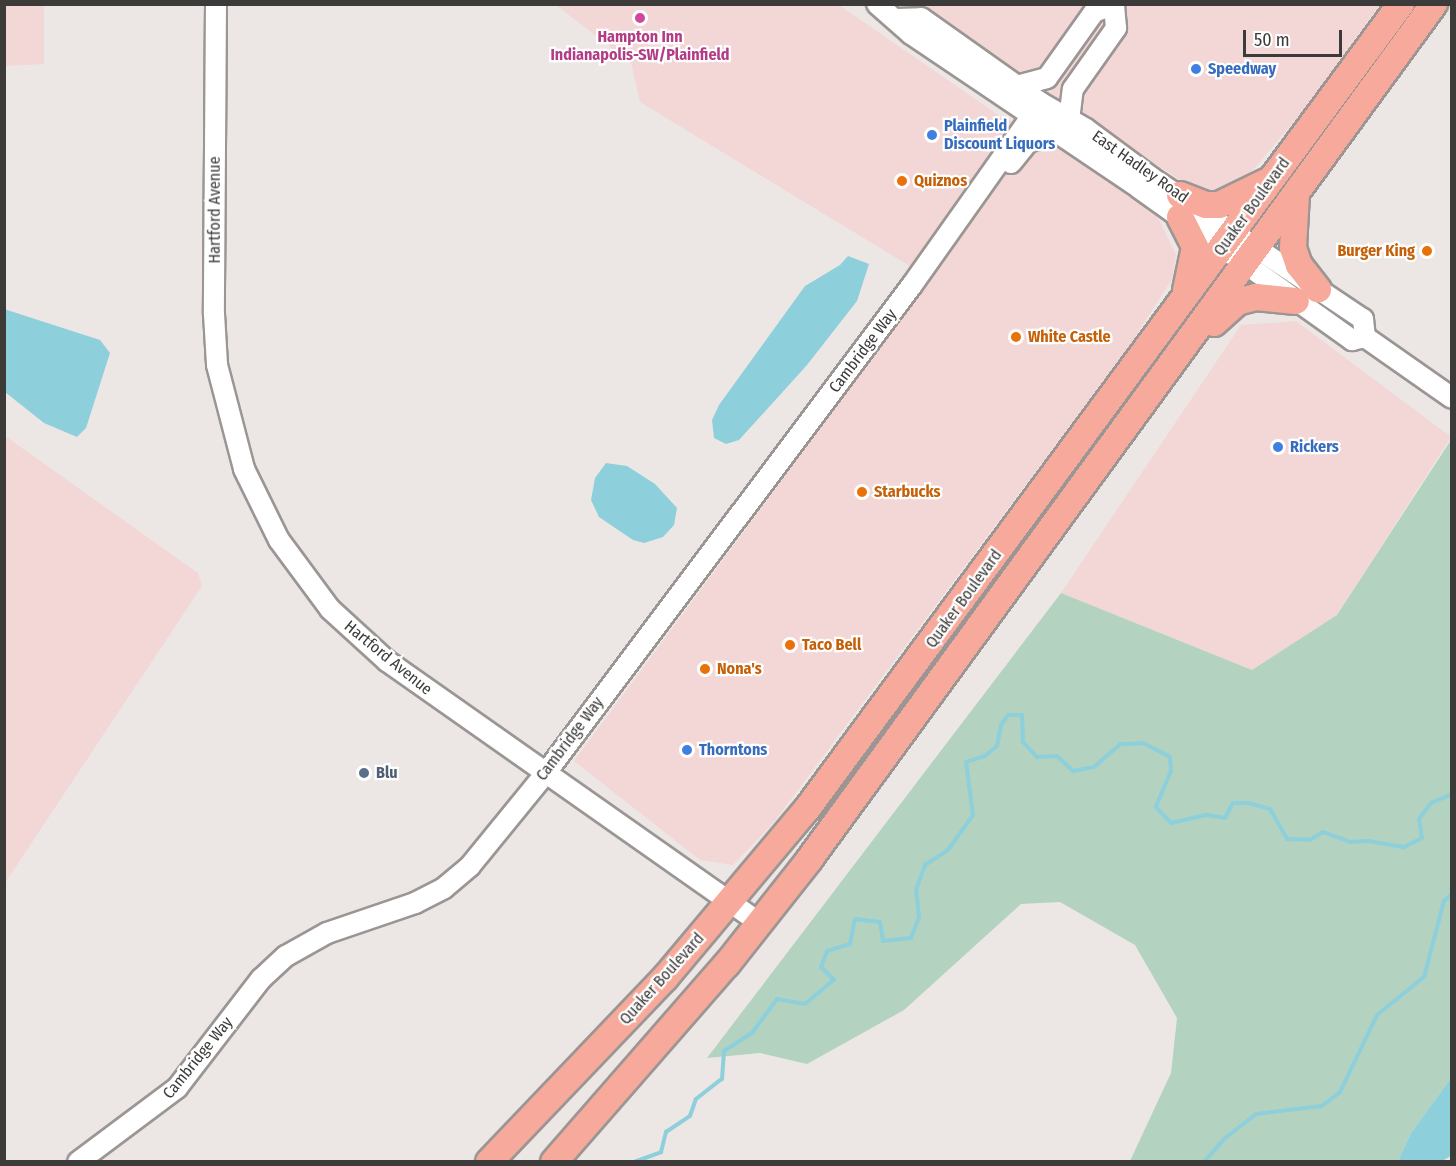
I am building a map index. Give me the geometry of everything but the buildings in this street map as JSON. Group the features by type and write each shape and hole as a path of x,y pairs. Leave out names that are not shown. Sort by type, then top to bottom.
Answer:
{"main road":[{"name":"Quaker Boulevard","path":"489,1161 624,1023 730,902 854,748 1401,4"},
{"name":"Quaker Boulevard","path":"554,1161 760,923 1434,4"},
{"path":"1184,300 1195,247 1180,206 1219,205 1246,194 1274,177"},
{"path":"1172,362 1237,302 1256,297 1307,295 1293,248 1296,194"}],"street":[{"name":"Hartford Avenue","path":"216,4 214,340 222,392 244,469 279,540 307,581 348,627 409,678 760,923"},
{"name":"East Hadley Road","path":"877,4 897,18 911,34 1063,126 1307,295 1363,319 1365,337 1452,398"},
{"path":"1017,86 1047,78 1094,12 1114,5 1116,28 1073,89 1063,126"},
{"name":"East Hadley Road","path":"897,18 921,18 1017,86 1036,109"},
{"name":"Cambridge Way","path":"78,1161 177,1088 256,985 280,961 314,939 415,903 444,888 470,866 545,774 969,208 974,192 1036,109"},
{"name":"Cambridge Way","path":"969,208 985,198 1028,142 1063,126"}],"shaded area":[{"path":"4,5 44,5 44,64 5,66"},
{"path":"556,5 839,5 1000,116 1060,143 1154,209 1176,255 1172,279 1130,345 774,822 733,865 700,860 574,761 931,279 640,102 631,63"},
{"path":"920,5 1380,5 1298,117 1234,192 1205,197"},
{"path":"1296,321 1451,437 1337,615 1252,670 1061,593 1241,325"},
{"path":"5,436 198,573 202,586 5,883"}],"green space":[{"path":"1451,440 1451,1078 1411,1133 1398,1161 1130,1161 1171,1073 1177,1018 1135,945 1060,902 1021,904 904,1010 807,1064 760,1053 707,1058 1061,593 1252,670 1337,615"}],"water":[{"path":"848,256 869,264 857,301 807,365 739,440 726,444 714,438 712,420 719,405 805,286 840,265"},
{"path":"4,309 100,340 110,353 86,428 77,437 44,423 5,392"},
{"path":"606,463 627,466 655,484 677,508 674,525 663,537 644,543 633,540 599,517 591,500 595,478"},
{"path":"1451,1078 1451,1156 1442,1161 1398,1161 1411,1133"}],"waterway":[{"path":"634,1162 661,1152 666,1132 690,1116 696,1099 722,1079 724,1051 752,1033 777,999 805,1004 834,980 821,967 827,951 850,944 855,919 880,922 883,941 911,938 919,917 916,890 925,865 948,850 973,815 966,762 985,756 997,746 1001,725 1008,715 1022,715 1023,742 1037,757 1057,756 1073,771 1094,767 1120,744 1143,743 1170,757 1171,771 1156,807 1171,823 1207,815 1225,818 1233,803 1249,803 1270,809 1287,839 1310,840 1323,832 1350,842 1369,841 1404,847 1422,838 1419,819 1431,803 1452,794"},
{"path":"1204,1162 1224,1139 1256,1114 1322,1106 1340,1092 1377,1015 1424,977 1444,901 1452,894"}],"place":[{"name":"Hampton Inn Indianapolis-SW/Plainfield","path":"640,18"},
{"name":"Speedway","path":"1196,69"},
{"name":"Plainfield Discount Liquors","path":"932,135"},
{"name":"Quiznos","path":"902,181"},
{"name":"Burger King","path":"1427,251"},
{"name":"White Castle","path":"1016,337"},
{"name":"Rickers","path":"1278,447"},
{"name":"Starbucks","path":"862,492"},
{"name":"Taco Bell","path":"790,645"},
{"name":"Nona's","path":"705,669"},
{"name":"Thorntons","path":"687,750"},
{"name":"Blu","path":"364,773"}]}
